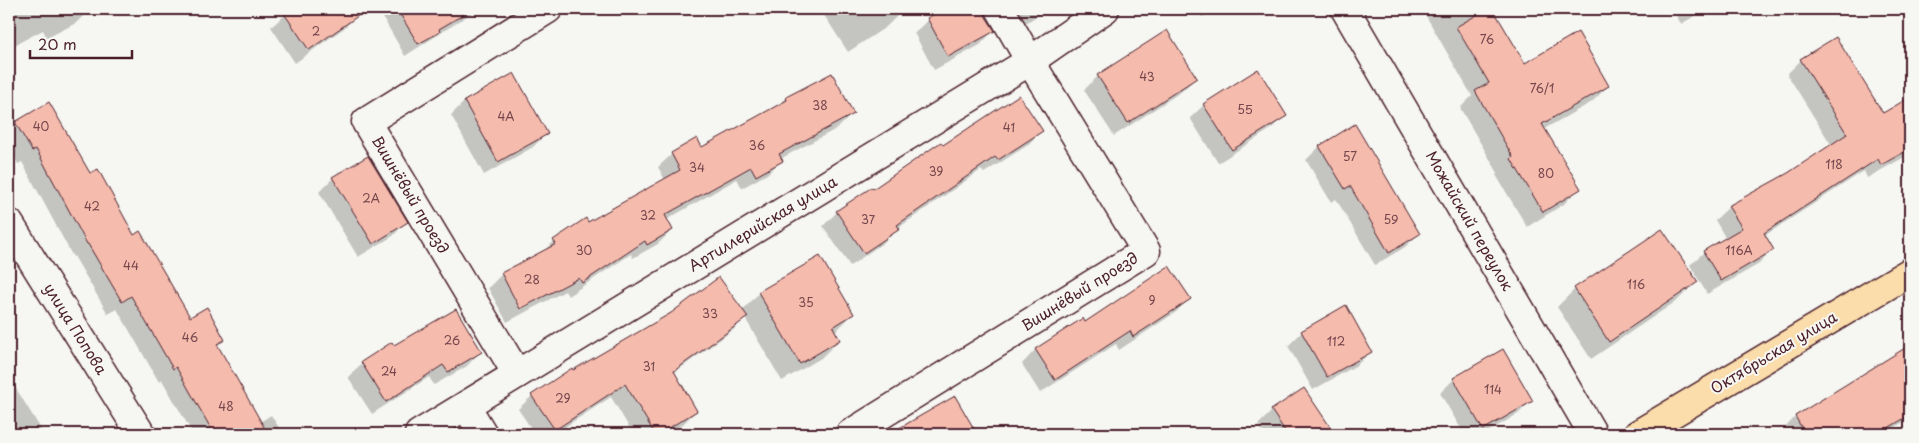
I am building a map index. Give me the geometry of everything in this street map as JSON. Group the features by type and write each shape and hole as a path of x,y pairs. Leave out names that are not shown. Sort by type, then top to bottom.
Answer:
{"main road":[{"name":"Октябрьская улица","path":"1638,434 1910,272"}],"street":[{"name":"Вишнёвый проезд","path":"517,374 366,122 548,9"},
{"name":"Вишнёвый проезд","path":"850,434 1146,251 1000,9"},
{"name":"Артиллерийская улица","path":"419,434 1030,61 1105,9"},
{"name":"Можайский переулок","path":"1345,9 1593,434"},
{"name":"улица Попова","path":"9,223 141,434"},
{"path":"466,406 483,434"}],"building":[{"path":"281,9 368,9 309,50"},
{"path":"397,9 473,9 439,29 440,32 418,44"},
{"path":"944,9 984,9 986,17 995,31 948,57 927,18"},
{"path":"1487,9 1493,9 1525,63 1578,32 1609,86 1542,124 1581,189 1543,212 1511,159 1513,157 1475,91 1489,83 1456,27"},
{"path":"1167,30 1197,78 1128,123 1097,75"},
{"path":"1836,37 1883,113 1910,97 1910,149 1881,165 1878,159 1764,233 1774,250 1721,281 1703,251 1742,228 1728,206 1788,173 1847,134 1800,59"},
{"path":"1258,69 1287,116 1232,150 1203,104"},
{"path":"514,73 548,134 498,162 464,101"},
{"path":"832,73 854,114 779,154 783,161 756,176 751,167 665,215 673,230 647,245 645,241 582,283 579,278 520,309 501,273 556,244 553,240 586,218 588,222 680,170 671,153 697,138 702,147 787,100 786,97"},
{"path":"1019,95 1043,131 998,160 995,157 897,225 900,229 864,253 836,211 872,187 873,189 941,142 943,145"},
{"path":"49,102 90,173 98,169 134,235 140,231 190,317 207,307 225,340 217,344 268,434 214,434 176,367 173,369 131,296 122,302 87,244 36,149 32,151 15,122"},
{"path":"1355,124 1420,234 1389,253 1350,186 1345,189 1319,146"},
{"path":"368,156 408,222 373,244 332,177"},
{"path":"1662,229 1698,282 1609,342 1574,288"},
{"path":"820,256 854,314 833,327 840,340 800,364 758,292"},
{"path":"1169,266 1191,299 1133,337 1130,331 1055,380 1035,349 1083,318 1085,322"},
{"path":"719,277 748,317 674,371 697,411 659,434 655,434 625,384 555,430 531,395 572,368 573,370 671,313"},
{"path":"1346,305 1372,352 1327,377 1301,331"},
{"path":"456,309 482,352 448,372 443,365 386,402 361,362 392,342 394,345"},
{"path":"1910,345 1910,415 1878,434 1805,434 1795,416"},
{"path":"1503,349 1533,401 1483,430 1453,378"},
{"path":"1304,388 1335,434 1287,434 1271,410"},
{"path":"955,396 977,434 889,434"}]}
